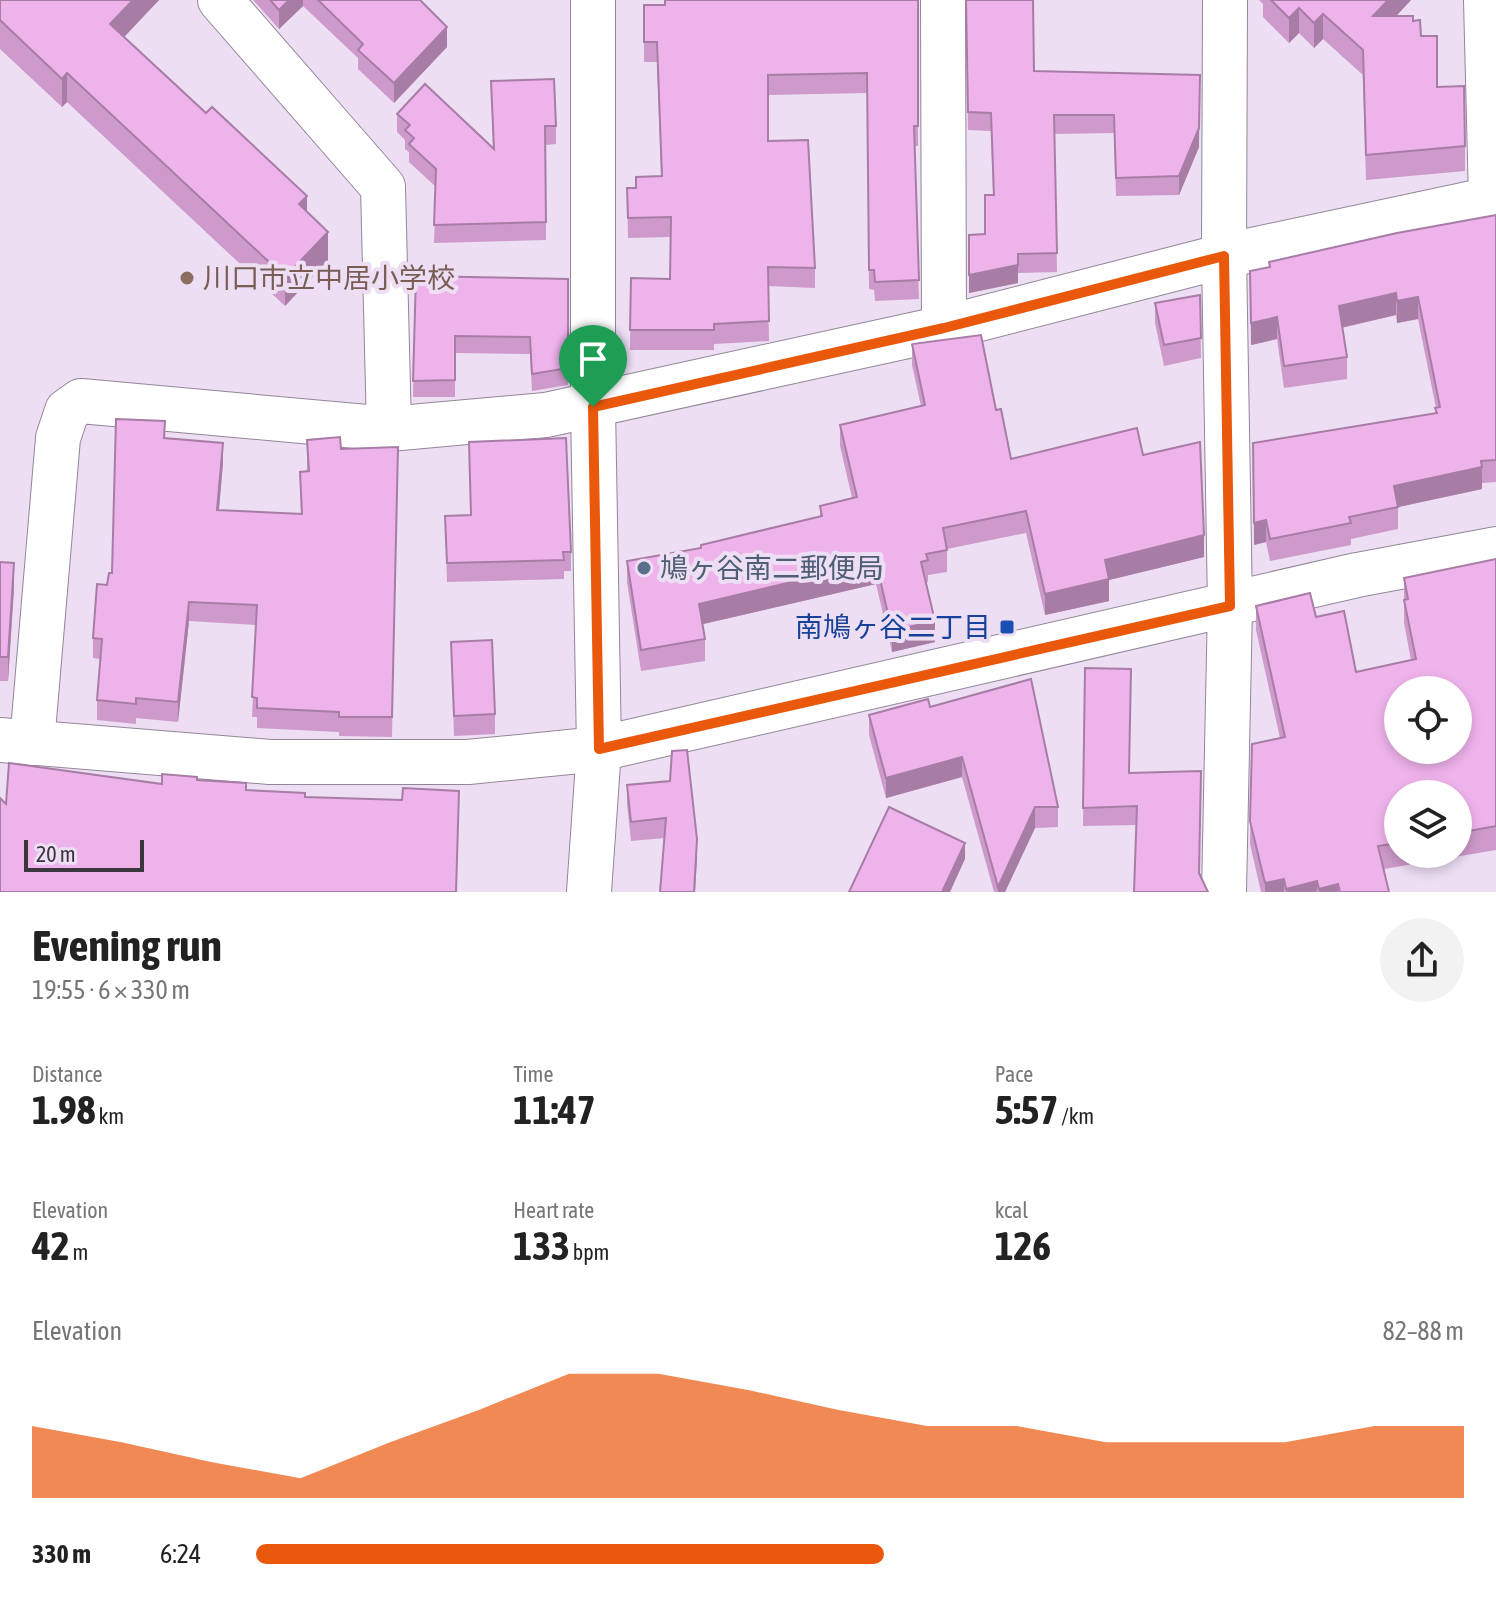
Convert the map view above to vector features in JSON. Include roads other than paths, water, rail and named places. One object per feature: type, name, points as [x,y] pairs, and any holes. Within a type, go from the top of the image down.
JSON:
[{"type":"street","points":[[220,0],[383,187],[389,429]]},
{"type":"street","points":[[589,892],[599,749],[593,407],[593,0]]},
{"type":"street","points":[[943,0],[944,328]]},
{"type":"street","points":[[1224,892],[1230,606],[1224,256],[1225,0]]},
{"type":"street","points":[[1486,0],[1492,81],[1493,198],[1224,256],[944,328],[546,415],[389,429],[81,401],[67,411],[58,438],[16,742],[270,762],[468,762],[599,749],[1357,575],[1496,549]]},
{"type":"place","name":"川口市立中居小学校","points":[[187,278]]},
{"type":"place","name":"鳩ヶ谷南二郵便局","points":[[644,568]]},
{"type":"place","name":"南鳩ヶ谷二丁目","points":[[1007,627]]}]
